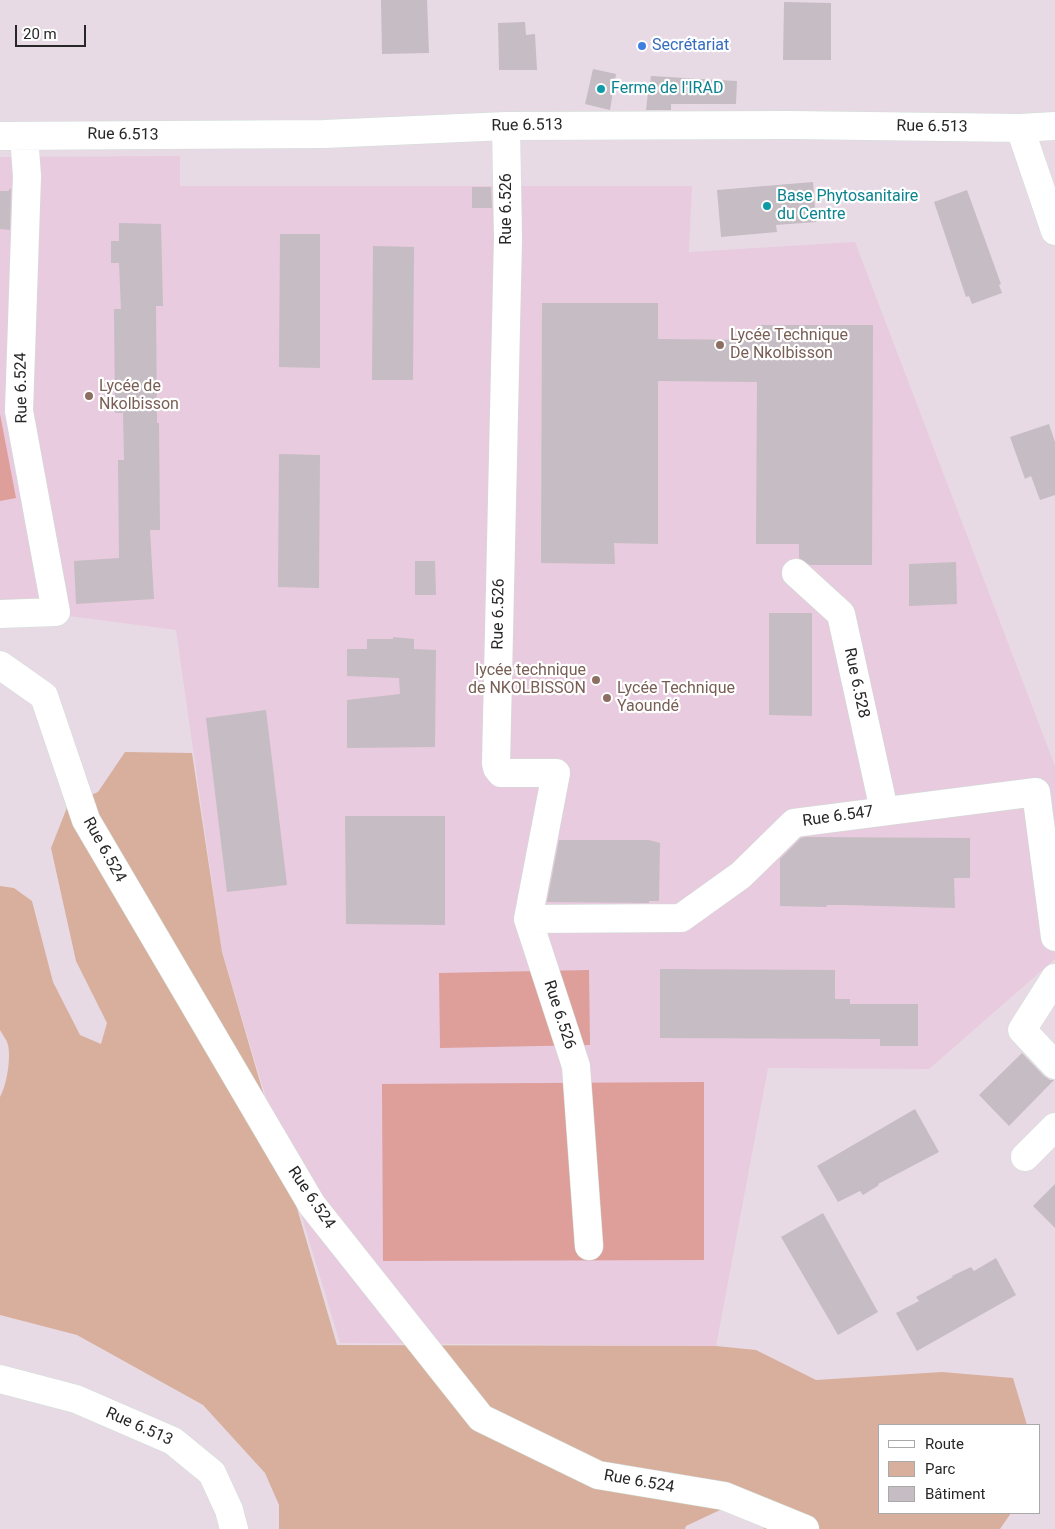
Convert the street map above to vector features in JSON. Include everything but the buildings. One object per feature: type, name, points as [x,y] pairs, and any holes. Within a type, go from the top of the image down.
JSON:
[{"type":"street","name":"Rue 6.513","points":[[12,136],[324,134],[506,126],[790,124],[1020,128],[1055,126]]},
{"type":"street","name":"Rue 6.526","points":[[506,126],[508,238],[496,768],[501,773],[556,773],[528,919],[576,1066],[589,1246]]},
{"type":"street","points":[[1020,128],[1055,230]]},
{"type":"street","name":"Rue 6.524","points":[[0,614],[56,612],[19,411],[27,176],[12,136]]},
{"type":"street","name":"Rue 6.528","points":[[796,573],[841,614],[884,810]]},
{"type":"street","name":"Rue 6.524","points":[[0,666],[44,696],[86,820],[312,1205],[481,1418],[598,1475],[724,1496],[805,1529]]},
{"type":"street","name":"Rue 6.547","points":[[528,919],[681,918],[741,874],[794,823],[1036,792],[1055,937]]},
{"type":"street","points":[[1055,978],[1022,1030],[1055,1065]]},
{"type":"street","points":[[1025,1157],[1055,1127]]},
{"type":"street","name":"Rue 6.513","points":[[0,1379],[76,1399],[173,1441],[212,1473],[229,1510],[234,1529]]},
{"type":"shaded area","name":"Lycée Technique Yaoundé","points":[[180,156],[180,186],[692,186],[689,252],[855,242],[1055,766],[1055,959],[929,1069],[768,1068],[716,1346],[340,1343],[222,952],[176,630],[0,607],[0,157]]},
{"type":"shaded area","points":[[0,414],[16,498],[0,501]]},
{"type":"shaded area","points":[[589,970],[590,1045],[440,1048],[439,973]]},
{"type":"shaded area","points":[[704,1082],[704,1260],[383,1261],[382,1084]]},
{"type":"green space","points":[[125,752],[192,753],[222,952],[337,1345],[716,1346],[756,1350],[816,1380],[942,1372],[1013,1378],[1027,1424],[878,1424],[878,1514],[1010,1514],[1000,1529],[764,1529],[756,1511],[735,1503],[686,1526],[685,1529],[279,1529],[279,1505],[265,1473],[203,1405],[77,1335],[0,1315],[0,1097],[9,1064],[9,1050],[0,1030],[0,886],[14,888],[32,901],[53,982],[80,1035],[101,1044],[107,1023],[76,961],[51,848],[68,805],[98,792]]},
{"type":"place","name":"Secrétariat","points":[[642,46]]},
{"type":"place","name":"Ferme de l'IRAD","points":[[601,89]]},
{"type":"place","name":"Base Phytosanitaire du Centre","points":[[767,206]]},
{"type":"place","name":"Lycée Technique De Nkolbisson","points":[[720,345]]},
{"type":"place","name":"Lycée de Nkolbisson","points":[[89,396]]},
{"type":"place","name":"lycée technique de NKOLBISSON","points":[[596,680]]},
{"type":"place","name":"Lycée Technique Yaoundé","points":[[607,698]]}]
